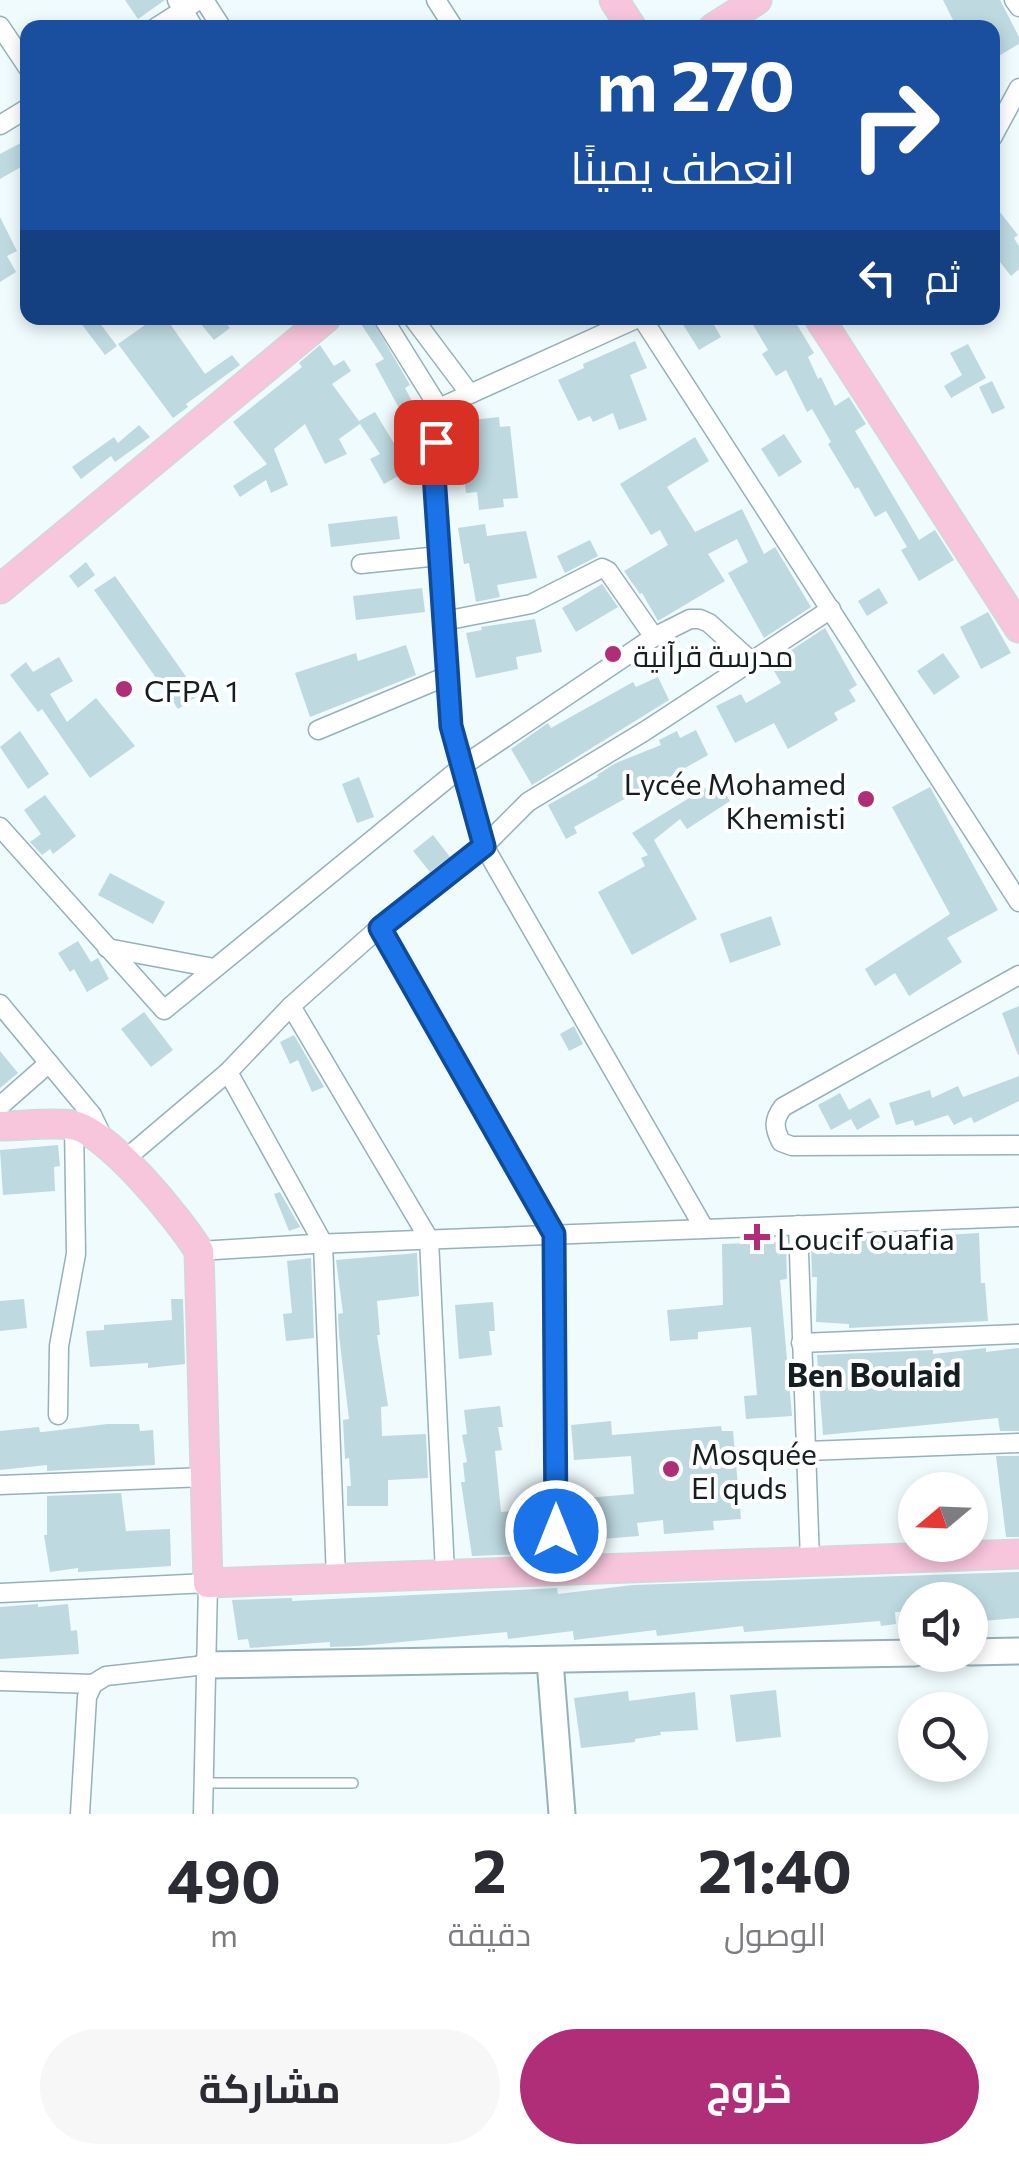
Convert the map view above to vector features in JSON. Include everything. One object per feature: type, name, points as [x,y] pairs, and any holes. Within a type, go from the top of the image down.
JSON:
[{"type":"main road","points":[[726,20],[757,0]]},
{"type":"main road","points":[[0,588],[318,325]]},
{"type":"main road","points":[[823,325],[1019,628]]},
{"type":"main road","points":[[0,1126],[74,1125],[104,1140],[186,1230],[199,1252],[208,1583],[1019,1554]]},
{"type":"street","points":[[1014,0],[1019,7]]},
{"type":"street","points":[[166,20],[191,2],[212,20]]},
{"type":"street","points":[[0,26],[20,56]]},
{"type":"street","points":[[1000,123],[1019,88]]},
{"type":"street","points":[[387,325],[439,408],[434,474],[451,726],[484,846],[704,1228]]},
{"type":"street","points":[[418,325],[470,394]]},
{"type":"street","points":[[439,408],[624,325]]},
{"type":"street","points":[[645,325],[1019,902]]},
{"type":"street","points":[[361,564],[439,556]]},
{"type":"street","points":[[444,621],[531,604],[602,568],[654,637]]},
{"type":"street","points":[[123,1162],[228,1072],[291,1006],[380,928],[484,846],[528,802],[645,731],[831,608]]},
{"type":"street","points":[[0,827],[164,1010],[464,765],[654,637],[690,618],[700,619],[751,661]]},
{"type":"street","points":[[318,730],[448,676]]},
{"type":"street","points":[[380,928],[554,1234],[556,1568]]},
{"type":"street","points":[[107,948],[214,968]]},
{"type":"street","points":[[1019,974],[782,1108],[775,1118],[775,1130],[781,1142],[792,1146],[1019,1144]]},
{"type":"street","points":[[0,1004],[92,1115],[104,1140]]},
{"type":"street","points":[[291,1006],[428,1239],[445,1573]]},
{"type":"street","points":[[0,1106],[49,1063]]},
{"type":"street","points":[[228,1072],[323,1243],[336,1578]]},
{"type":"street","points":[[58,1415],[59,1346],[76,1254],[74,1125]]},
{"type":"street","points":[[199,1252],[323,1243],[1019,1217]]},
{"type":"street","points":[[798,1226],[810,1561]]},
{"type":"street","points":[[801,1343],[1019,1334]]},
{"type":"street","points":[[807,1451],[1019,1443]]},
{"type":"street","points":[[0,1485],[206,1476]]},
{"type":"street","points":[[0,1593],[208,1583],[203,1814]]},
{"type":"street","points":[[988,1652],[1019,1651]]},
{"type":"street","points":[[0,1681],[93,1684],[106,1676],[206,1664],[898,1653]]},
{"type":"street","points":[[550,1661],[562,1814]]},
{"type":"street","points":[[80,1814],[87,1697],[93,1684]]},
{"type":"lane","points":[[204,1783],[352,1782]]},
{"type":"building","points":[[125,0],[165,0],[138,19]]},
{"type":"building","points":[[943,0],[1000,0],[1019,44],[1000,55],[1000,20],[953,20]]},
{"type":"building","points":[[20,143],[20,168],[0,179],[0,154]]},
{"type":"building","points":[[1000,212],[1018,235],[1014,238],[1019,246],[1019,269],[1011,276],[1000,262]]},
{"type":"building","points":[[0,217],[17,251],[7,256],[16,272],[0,282]]},
{"type":"building","points":[[82,325],[101,325],[117,346],[105,355]]},
{"type":"building","points":[[145,325],[171,325],[205,374],[232,355],[240,365],[173,418],[118,344]]},
{"type":"building","points":[[202,325],[228,325],[230,328],[214,340]]},
{"type":"building","points":[[362,325],[375,325],[410,385],[405,388],[413,403],[400,410],[375,364],[384,359]]},
{"type":"building","points":[[683,325],[714,325],[721,337],[699,350]]},
{"type":"building","points":[[753,325],[797,325],[814,353],[808,357],[818,379],[821,377],[835,406],[849,397],[866,424],[855,431],[919,540],[935,530],[954,560],[919,581],[901,550],[907,547],[886,511],[875,517],[828,444],[831,442],[812,409],[807,412],[786,370],[776,376],[762,354],[768,350]]},
{"type":"building","points":[[635,341],[647,368],[630,375],[647,420],[619,430],[613,413],[593,422],[590,416],[578,421],[558,380]]},
{"type":"building","points":[[968,344],[986,378],[951,398],[944,386],[962,375],[950,353]]},
{"type":"building","points":[[320,345],[334,366],[344,360],[351,371],[332,384],[359,421],[375,412],[395,445],[408,438],[421,463],[384,484],[370,459],[380,454],[360,424],[339,439],[347,454],[325,464],[305,424],[274,449],[288,485],[271,493],[266,480],[240,497],[233,486],[267,464],[233,422],[302,367],[299,363]]},
{"type":"building","points":[[992,381],[1005,408],[992,414],[979,387]]},
{"type":"building","points":[[499,417],[500,427],[510,426],[518,498],[503,499],[504,507],[479,510],[477,492],[466,493],[460,440],[473,438],[472,420]]},
{"type":"building","points":[[139,425],[150,437],[115,462],[111,456],[81,479],[72,467],[114,437],[118,443]]},
{"type":"building","points":[[784,434],[802,462],[779,477],[761,449]]},
{"type":"building","points":[[695,437],[709,461],[667,487],[695,532],[742,509],[764,554],[775,547],[811,607],[764,638],[728,573],[748,562],[737,539],[708,554],[725,581],[658,621],[624,571],[668,545],[660,530],[651,535],[620,484]]},
{"type":"building","points":[[397,516],[400,539],[331,547],[328,524]]},
{"type":"building","points":[[485,524],[487,536],[526,531],[537,578],[497,585],[500,597],[476,602],[458,528]]},
{"type":"building","points":[[590,540],[598,556],[565,573],[557,556]]},
{"type":"building","points":[[86,562],[95,575],[78,588],[69,576]]},
{"type":"building","points":[[115,576],[199,695],[178,709],[94,590]]},
{"type":"building","points":[[602,584],[618,607],[576,632],[562,608]]},
{"type":"building","points":[[422,588],[425,612],[356,620],[353,596]]},
{"type":"building","points":[[879,588],[888,603],[867,616],[858,601]]},
{"type":"building","points":[[988,612],[1011,653],[981,669],[960,627]]},
{"type":"building","points":[[535,619],[542,652],[516,657],[518,669],[476,678],[466,633]]},
{"type":"building","points":[[825,628],[857,685],[849,690],[856,701],[834,713],[838,720],[788,749],[774,723],[735,743],[716,706],[741,694],[746,703],[781,683],[770,664]]},
{"type":"building","points":[[406,645],[416,675],[310,717],[295,673],[356,653],[358,661]]},
{"type":"building","points":[[943,653],[960,677],[934,695],[917,671]]},
{"type":"building","points":[[59,657],[73,681],[50,694],[67,722],[96,698],[135,746],[90,778],[42,709],[38,712],[10,675],[26,662],[33,672]]},
{"type":"building","points":[[658,677],[669,700],[532,785],[511,749],[548,723],[551,728],[633,682],[636,687]]},
{"type":"building","points":[[696,730],[708,755],[664,780],[666,786],[651,792],[648,786],[574,827],[577,833],[566,839],[548,805],[616,763],[661,745],[659,740],[677,731],[680,738]]},
{"type":"building","points":[[20,731],[49,774],[28,789],[0,747]]},
{"type":"building","points":[[359,777],[374,817],[357,823],[342,784]]},
{"type":"building","points":[[717,781],[730,801],[687,829],[680,819],[654,840],[697,919],[632,955],[598,892],[645,866],[641,858],[648,855],[632,833]]},
{"type":"building","points":[[930,787],[998,910],[947,938],[962,962],[909,996],[895,973],[875,986],[865,969],[950,914],[892,807]]},
{"type":"building","points":[[45,795],[76,836],[53,854],[50,849],[42,855],[30,842],[41,834],[24,810]]},
{"type":"building","points":[[433,835],[450,857],[430,872],[413,851]]},
{"type":"building","points":[[110,873],[165,902],[153,924],[98,895]]},
{"type":"building","points":[[771,916],[781,945],[730,963],[720,934]]},
{"type":"building","points":[[78,941],[91,962],[98,958],[109,979],[87,992],[74,969],[70,972],[58,953]]},
{"type":"building","points":[[1019,1006],[1019,1054],[1018,1055],[1002,1013]]},
{"type":"building","points":[[144,1012],[173,1050],[151,1067],[121,1029]]},
{"type":"building","points":[[574,1026],[583,1044],[569,1051],[560,1034]]},
{"type":"building","points":[[294,1035],[324,1087],[312,1092],[298,1060],[290,1064],[280,1042]]},
{"type":"building","points":[[0,1051],[18,1073],[0,1088]]},
{"type":"building","points":[[1019,1076],[1019,1101],[974,1123],[971,1117],[954,1125],[948,1115],[915,1126],[913,1120],[896,1125],[889,1103],[930,1090],[932,1098],[958,1086],[963,1097]]},
{"type":"building","points":[[840,1093],[849,1110],[870,1098],[880,1117],[857,1130],[851,1119],[831,1130],[818,1105]]},
{"type":"building","points":[[58,1145],[60,1166],[54,1167],[55,1191],[3,1195],[0,1150]]},
{"type":"building","points":[[280,1192],[300,1227],[289,1231],[274,1194]]},
{"type":"building","points":[[926,1233],[979,1233],[981,1283],[985,1283],[988,1321],[849,1328],[849,1324],[816,1322],[817,1277],[812,1277],[811,1243]]},
{"type":"building","points":[[786,1242],[787,1279],[780,1280],[792,1416],[746,1419],[744,1396],[757,1395],[751,1327],[698,1332],[698,1339],[670,1341],[667,1310],[723,1305],[722,1244]]},
{"type":"building","points":[[417,1253],[419,1296],[377,1301],[377,1335],[388,1406],[381,1407],[382,1436],[426,1434],[428,1478],[388,1480],[388,1506],[347,1506],[347,1486],[351,1486],[343,1420],[349,1419],[339,1335],[338,1314],[343,1313],[336,1260]]},
{"type":"building","points":[[311,1258],[314,1338],[286,1341],[283,1314],[292,1313],[287,1261]]},
{"type":"building","points":[[24,1299],[27,1328],[0,1331],[0,1301]]},
{"type":"building","points":[[171,1299],[183,1299],[185,1364],[90,1367],[86,1331],[104,1330],[104,1325],[172,1320]]},
{"type":"building","points":[[493,1302],[495,1331],[489,1331],[492,1355],[459,1359],[455,1305]]},
{"type":"building","points":[[986,1348],[986,1352],[1019,1348],[1019,1431],[1000,1431],[998,1418],[823,1435],[817,1355],[933,1350],[933,1354]]},
{"type":"building","points":[[500,1406],[502,1450],[495,1451],[501,1512],[522,1510],[526,1554],[472,1556],[461,1482],[465,1482],[463,1463],[467,1462],[462,1435],[467,1434],[464,1410]]},
{"type":"building","points":[[611,1421],[612,1435],[721,1426],[722,1431],[733,1431],[741,1519],[713,1521],[714,1530],[664,1534],[663,1520],[637,1523],[639,1536],[589,1540],[585,1498],[634,1494],[631,1456],[574,1460],[571,1425]]},
{"type":"building","points":[[139,1424],[140,1431],[153,1430],[155,1465],[47,1471],[47,1465],[0,1470],[0,1431],[39,1427],[43,1432]]},
{"type":"building","points":[[996,1456],[1019,1456],[1019,1537],[1006,1537]]},
{"type":"building","points":[[121,1493],[126,1531],[170,1529],[171,1566],[50,1572],[44,1535],[47,1496]]},
{"type":"building","points":[[1019,1572],[1019,1618],[988,1621],[988,1582],[898,1582],[896,1624],[881,1626],[880,1621],[744,1632],[743,1626],[657,1636],[656,1630],[574,1640],[573,1631],[508,1639],[507,1632],[359,1646],[330,1647],[330,1642],[250,1648],[248,1639],[238,1640],[232,1600],[292,1601],[557,1588],[558,1594],[633,1585]]},
{"type":"building","points":[[68,1604],[71,1631],[77,1630],[79,1654],[0,1659],[0,1607]]},
{"type":"building","points":[[776,1690],[781,1737],[736,1742],[730,1695]]},
{"type":"building","points":[[628,1691],[629,1701],[695,1692],[698,1730],[660,1732],[661,1735],[635,1742],[581,1748],[574,1698]]},
{"type":"place","name":"مدرسة قرآنية","points":[[613,654]]},
{"type":"place","name":"CFPA 1","points":[[124,689]]},
{"type":"place","name":"Lycée Mohamed Khemisti","points":[[866,799]]},
{"type":"place","name":"Loucif ouafia","points":[[757,1237]]},
{"type":"place","name":"Mosquée El quds","points":[[671,1469]]},
{"type":"district","name":"Ben Boulaid","points":[[874,1374]]},
{"type":"route","points":[[436,442],[434,474],[451,726],[484,846],[380,928],[554,1234],[556,1531]]}]
